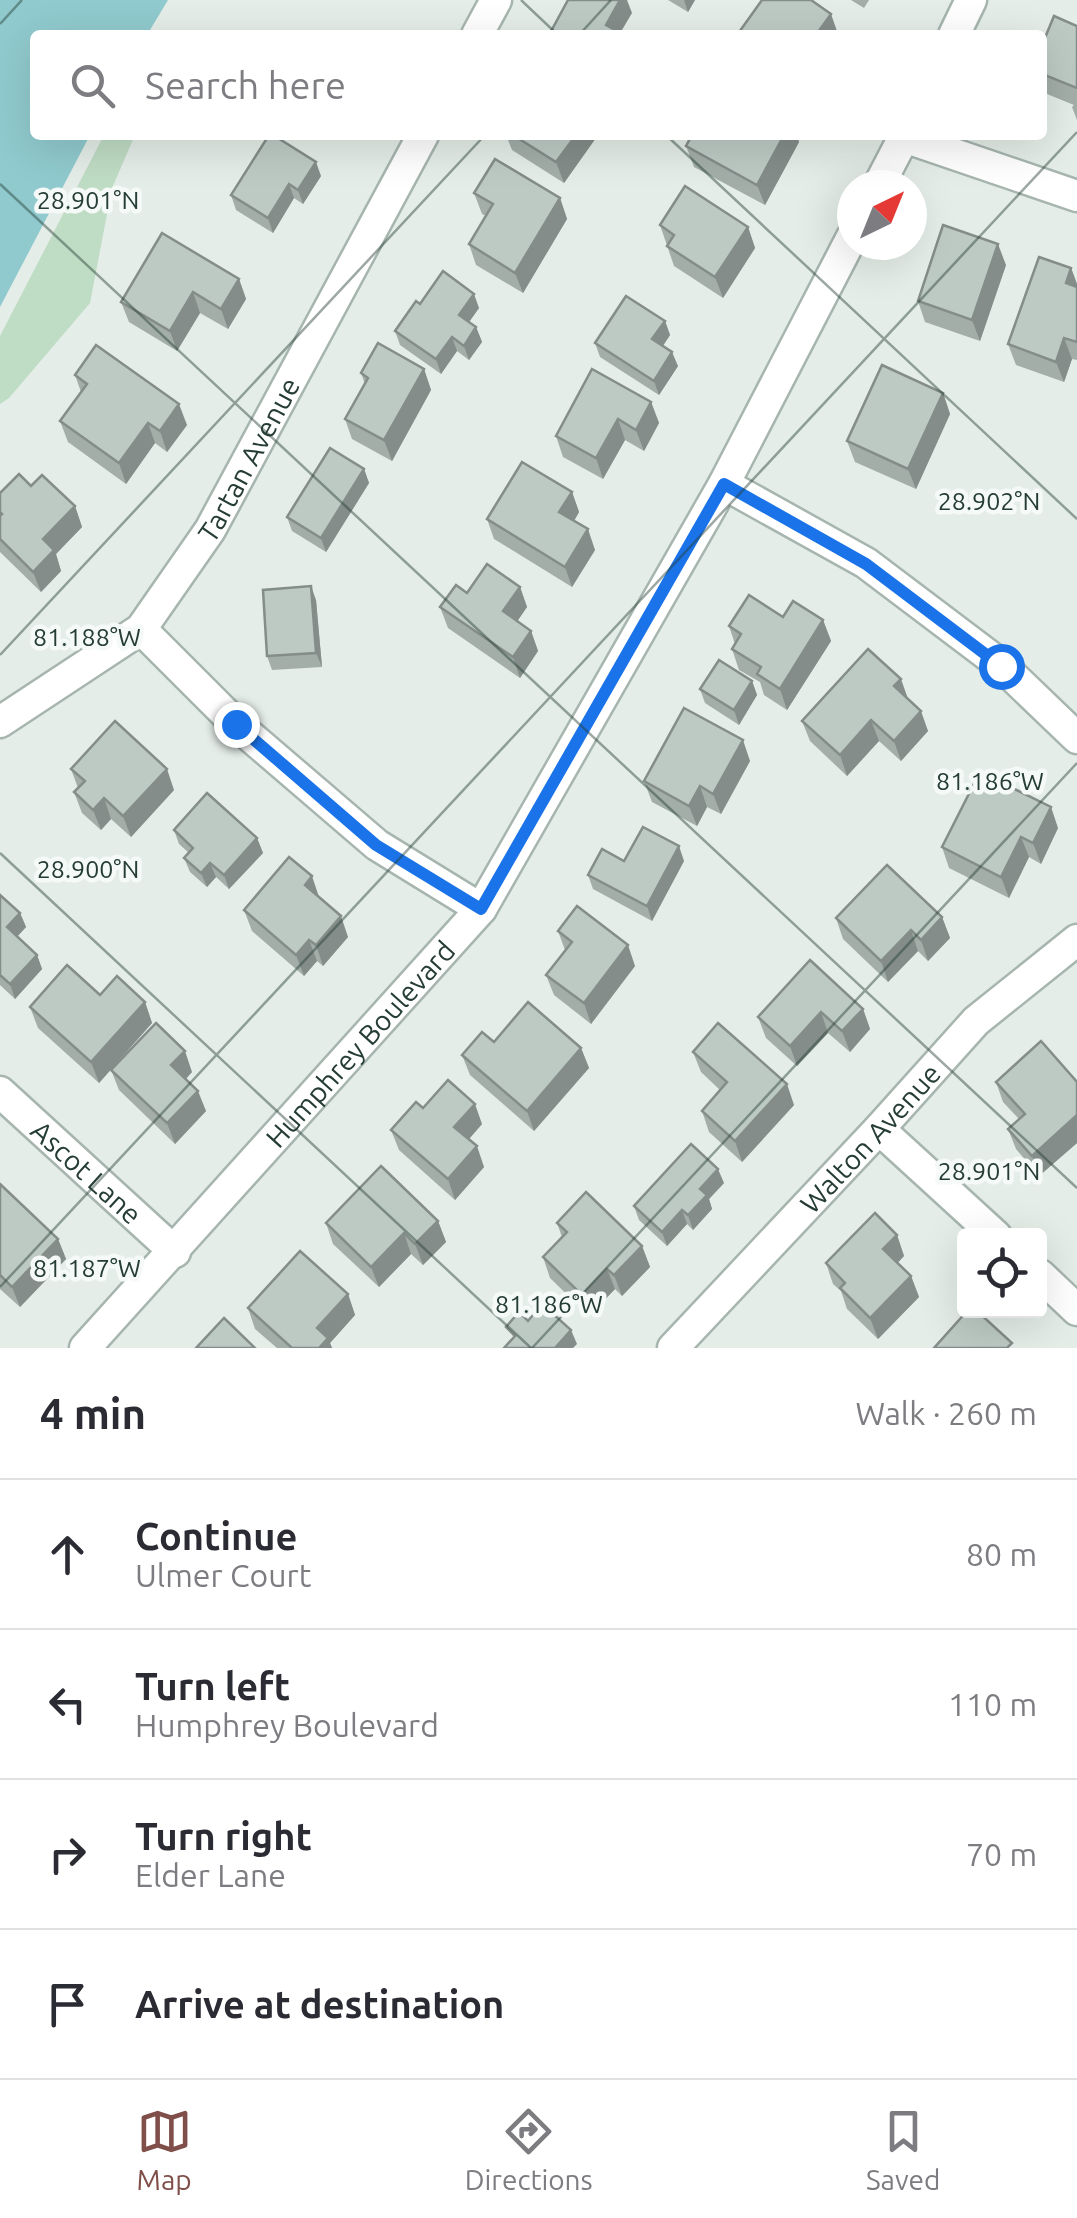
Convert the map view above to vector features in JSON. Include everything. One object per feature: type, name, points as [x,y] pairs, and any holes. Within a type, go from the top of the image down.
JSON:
[{"type":"street","points":[[480,30],[496,0]]},
{"type":"street","points":[[956,30],[971,0]]},
{"type":"street","name":"Tartan Avenue","points":[[0,722],[140,629],[210,530],[420,140]]},
{"type":"street","points":[[887,170],[902,140]]},
{"type":"street","points":[[916,140],[1077,196]]},
{"type":"street","name":"Humphrey Boulevard","points":[[85,1348],[481,909],[724,484],[840,260]]},
{"type":"street","points":[[724,484],[866,564],[1001,666],[1077,738]]},
{"type":"street","points":[[140,629],[236,724],[376,845],[481,909]]},
{"type":"street","name":"Walton Avenue","points":[[673,1348],[976,1021],[1077,940]]},
{"type":"street","name":"Ascot Lane","points":[[0,1092],[175,1252]]},
{"type":"street","points":[[880,1129],[987,1228]]},
{"type":"street","points":[[1047,1282],[1077,1310]]},
{"type":"green space","points":[[101,140],[133,140],[112,188],[90,303],[0,404],[0,336]]},
{"type":"water","points":[[0,0],[168,0],[150,30],[30,30],[30,140],[87,140],[0,307]]},
{"type":"building","points":[[568,0],[620,0],[606,25],[615,30],[552,30]]},
{"type":"building","points":[[762,0],[811,0],[831,14],[820,30],[741,30]]},
{"type":"building","points":[[1054,16],[1077,26],[1077,88],[1047,76],[1047,33]]},
{"type":"building","points":[[266,140],[281,140],[316,162],[298,190],[289,184],[268,218],[231,195]]},
{"type":"building","points":[[521,140],[572,140],[556,162]]},
{"type":"building","points":[[689,140],[781,140],[757,185],[686,146]]},
{"type":"building","points":[[495,159],[560,198],[515,273],[469,244],[493,204],[474,193]]},
{"type":"building","points":[[685,186],[748,227],[715,277],[667,246],[674,235],[660,225]]},
{"type":"building","points":[[943,225],[998,244],[972,320],[918,301]]},
{"type":"building","points":[[162,233],[239,279],[221,309],[193,292],[170,331],[121,302]]},
{"type":"building","points":[[1039,257],[1071,268],[1066,283],[1077,287],[1077,342],[1064,338],[1056,362],[1008,344]]},
{"type":"building","points":[[443,271],[474,294],[459,315],[476,327],[464,346],[452,337],[436,359],[395,331]]},
{"type":"building","points":[[626,296],[665,321],[652,339],[672,352],[654,381],[595,343]]},
{"type":"building","points":[[378,343],[424,369],[384,440],[345,419],[368,378],[361,373]]},
{"type":"building","points":[[96,345],[179,404],[160,431],[148,423],[119,463],[60,421],[87,384],[75,375]]},
{"type":"building","points":[[882,365],[943,393],[908,469],[847,441]]},
{"type":"building","points":[[592,369],[651,402],[636,430],[618,419],[596,458],[556,436]]},
{"type":"building","points":[[330,448],[364,469],[321,538],[287,517]]},
{"type":"building","points":[[522,462],[572,492],[559,512],[588,529],[565,567],[487,519]]},
{"type":"building","points":[[19,474],[31,486],[42,475],[75,506],[43,539],[54,550],[33,572],[0,539],[0,493]]},
{"type":"building","points":[[487,564],[520,587],[503,611],[531,631],[513,657],[440,607],[456,585],[467,593]]},
{"type":"building","points":[[311,586],[316,653],[267,656],[263,590]]},
{"type":"building","points":[[749,595],[783,617],[793,601],[823,620],[780,689],[757,674],[761,667],[732,649],[741,634],[729,626]]},
{"type":"building","points":[[868,649],[901,679],[894,686],[921,711],[894,741],[871,720],[840,755],[802,721]]},
{"type":"building","points":[[719,660],[752,681],[734,710],[700,689]]},
{"type":"building","points":[[684,708],[743,740],[713,794],[700,786],[689,806],[644,781]]},
{"type":"building","points":[[115,721],[167,769],[123,816],[104,798],[93,810],[74,792],[85,781],[71,769]]},
{"type":"building","points":[[980,772],[1051,807],[1033,843],[1021,837],[1001,877],[942,847]]},
{"type":"building","points":[[207,793],[257,838],[224,875],[210,863],[201,873],[184,858],[193,848],[174,830]]},
{"type":"building","points":[[643,827],[679,846],[647,906],[588,875],[602,849],[624,861]]},
{"type":"building","points":[[289,857],[312,876],[305,885],[341,916],[316,945],[309,940],[296,955],[244,910]]},
{"type":"building","points":[[887,865],[942,917],[921,940],[911,930],[881,961],[836,918]]},
{"type":"building","points":[[0,895],[20,913],[7,927],[37,955],[10,984],[0,975]]},
{"type":"building","points":[[577,906],[628,945],[584,1003],[546,975],[572,942],[558,931]]},
{"type":"building","points":[[810,960],[863,1009],[842,1031],[821,1012],[790,1046],[758,1017]]},
{"type":"building","points":[[67,965],[100,995],[117,976],[145,1002],[91,1062],[30,1007]]},
{"type":"building","points":[[528,1002],[581,1048],[527,1111],[462,1055],[482,1032],[494,1042]]},
{"type":"building","points":[[156,1023],[185,1051],[171,1065],[198,1091],[167,1123],[111,1070]]},
{"type":"building","points":[[718,1023],[787,1084],[735,1141],[702,1111],[727,1082],[693,1052]]},
{"type":"building","points":[[1041,1041],[1077,1082],[1077,1115],[1032,1156],[1008,1129],[1025,1114],[996,1082]]},
{"type":"building","points":[[448,1080],[475,1104],[454,1127],[477,1146],[448,1179],[391,1130],[416,1102],[423,1108]]},
{"type":"building","points":[[691,1144],[718,1169],[700,1189],[707,1195],[688,1215],[682,1210],[662,1232],[634,1206]]},
{"type":"building","points":[[381,1166],[438,1221],[415,1244],[404,1233],[371,1267],[326,1223]]},
{"type":"building","points":[[0,1184],[58,1239],[12,1287],[0,1275]]},
{"type":"building","points":[[586,1192],[642,1246],[614,1275],[607,1269],[582,1295],[543,1257],[567,1232],[557,1223]]},
{"type":"building","points":[[875,1213],[897,1235],[883,1249],[911,1276],[870,1318],[840,1288],[845,1283],[826,1263]]},
{"type":"building","points":[[300,1251],[348,1294],[317,1328],[328,1338],[319,1348],[292,1348],[248,1308]]},
{"type":"building","points":[[542,1304],[571,1330],[555,1348],[504,1348],[515,1336],[506,1327],[519,1312],[528,1321]]},
{"type":"building","points":[[224,1318],[255,1348],[196,1348]]},
{"type":"building","points":[[961,1318],[985,1318],[1012,1343],[1007,1348],[934,1348]]},
{"type":"route","points":[[236,724],[376,845],[481,909],[724,484],[866,564],[1001,666]]}]
